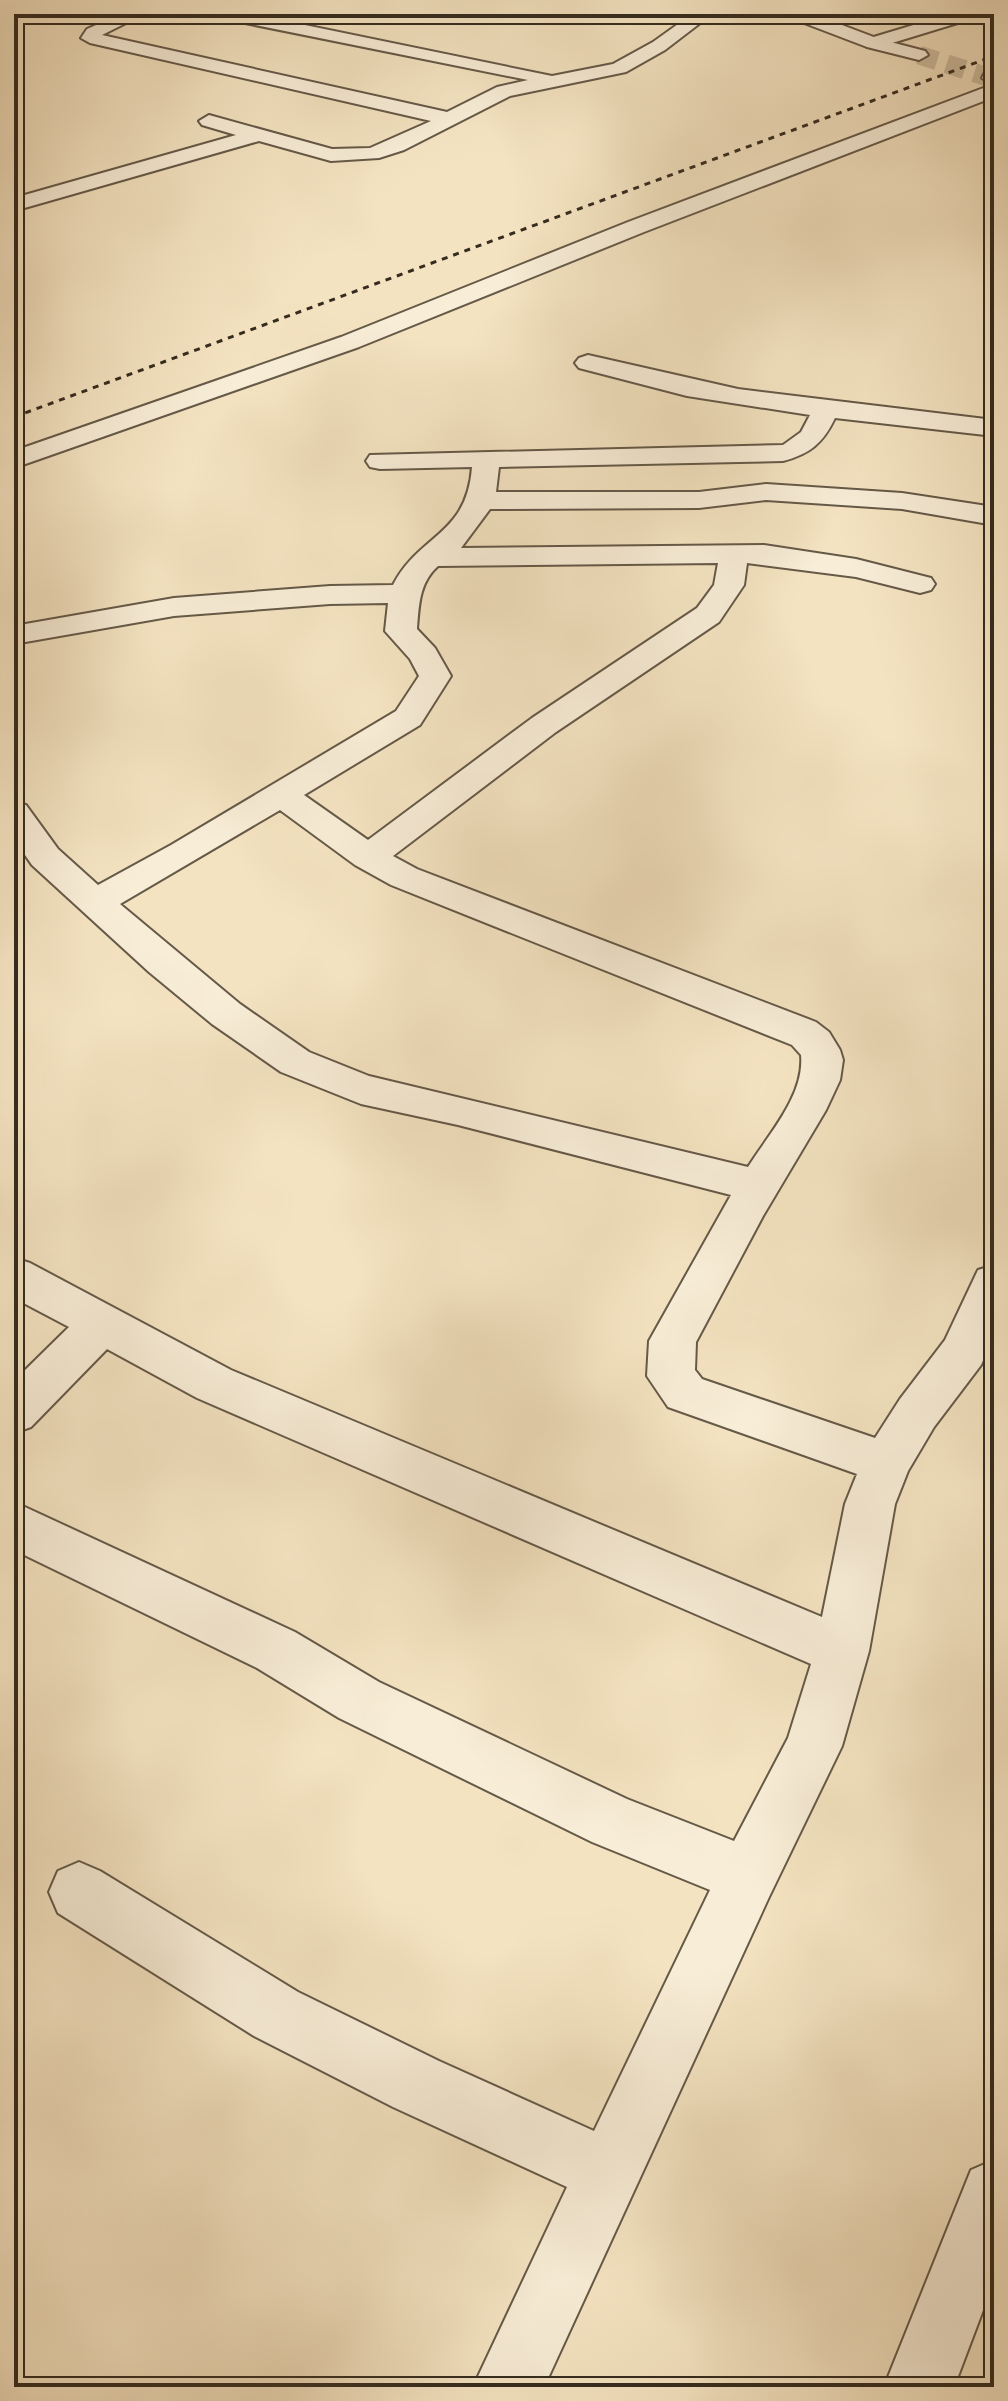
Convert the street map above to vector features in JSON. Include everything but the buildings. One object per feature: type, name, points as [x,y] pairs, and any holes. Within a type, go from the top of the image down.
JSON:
[{"type":"street","points":[[225,14],[552,80]]},
{"type":"street","points":[[209,121],[331,155],[356,156],[397,146],[504,91],[619,68],[659,46],[703,14]]},
{"type":"street","points":[[797,14],[873,43],[919,55]]},
{"type":"street","points":[[873,43],[968,14]]},
{"type":"street","points":[[127,18],[93,33],[90,38],[450,119]]},
{"type":"street","points":[[14,460],[350,342],[993,82]]},
{"type":"street","points":[[14,205],[258,135]]},
{"type":"street","points":[[588,363],[678,385],[826,408],[994,428]]},
{"type":"street","points":[[380,461],[797,451],[815,431],[826,408]]},
{"type":"street","points":[[97,901],[408,718],[435,676],[432,666],[401,631],[405,594],[411,578],[449,542],[483,501],[486,459]]},
{"type":"street","points":[[483,501],[699,500],[766,492],[902,501],[994,516]]},
{"type":"street","points":[[430,557],[550,558],[734,553],[807,559],[920,584]]},
{"type":"street","points":[[368,857],[544,725],[708,615],[729,585],[734,553]]},
{"type":"street","points":[[14,635],[174,607],[330,595],[405,594]]},
{"type":"street","points":[[281,795],[368,857],[404,877],[812,1038],[822,1050],[823,1065],[817,1088],[758,1186],[673,1341],[671,1376],[685,1393],[886,1463]]},
{"type":"street","points":[[14,813],[45,857],[163,963],[226,1014],[295,1062],[361,1089],[458,1110],[758,1186]]},
{"type":"street","points":[[14,1276],[214,1384],[842,1651]]},
{"type":"street","points":[[508,2387],[748,1876],[814,1746],[842,1651],[870,1504],[886,1463],[917,1413],[964,1351],[994,1283]]},
{"type":"street","points":[[14,1413],[102,1324]]},
{"type":"street","points":[[14,1525],[276,1650],[359,1700],[612,1822],[748,1876]]},
{"type":"street","points":[[79,1892],[276,2014],[416,2084],[609,2172]]},
{"type":"street","points":[[919,2387],[994,2193]]},
{"type":"tunnel","points":[[919,55],[991,78]]},
{"type":"railway","points":[[14,417],[994,56]]}]
